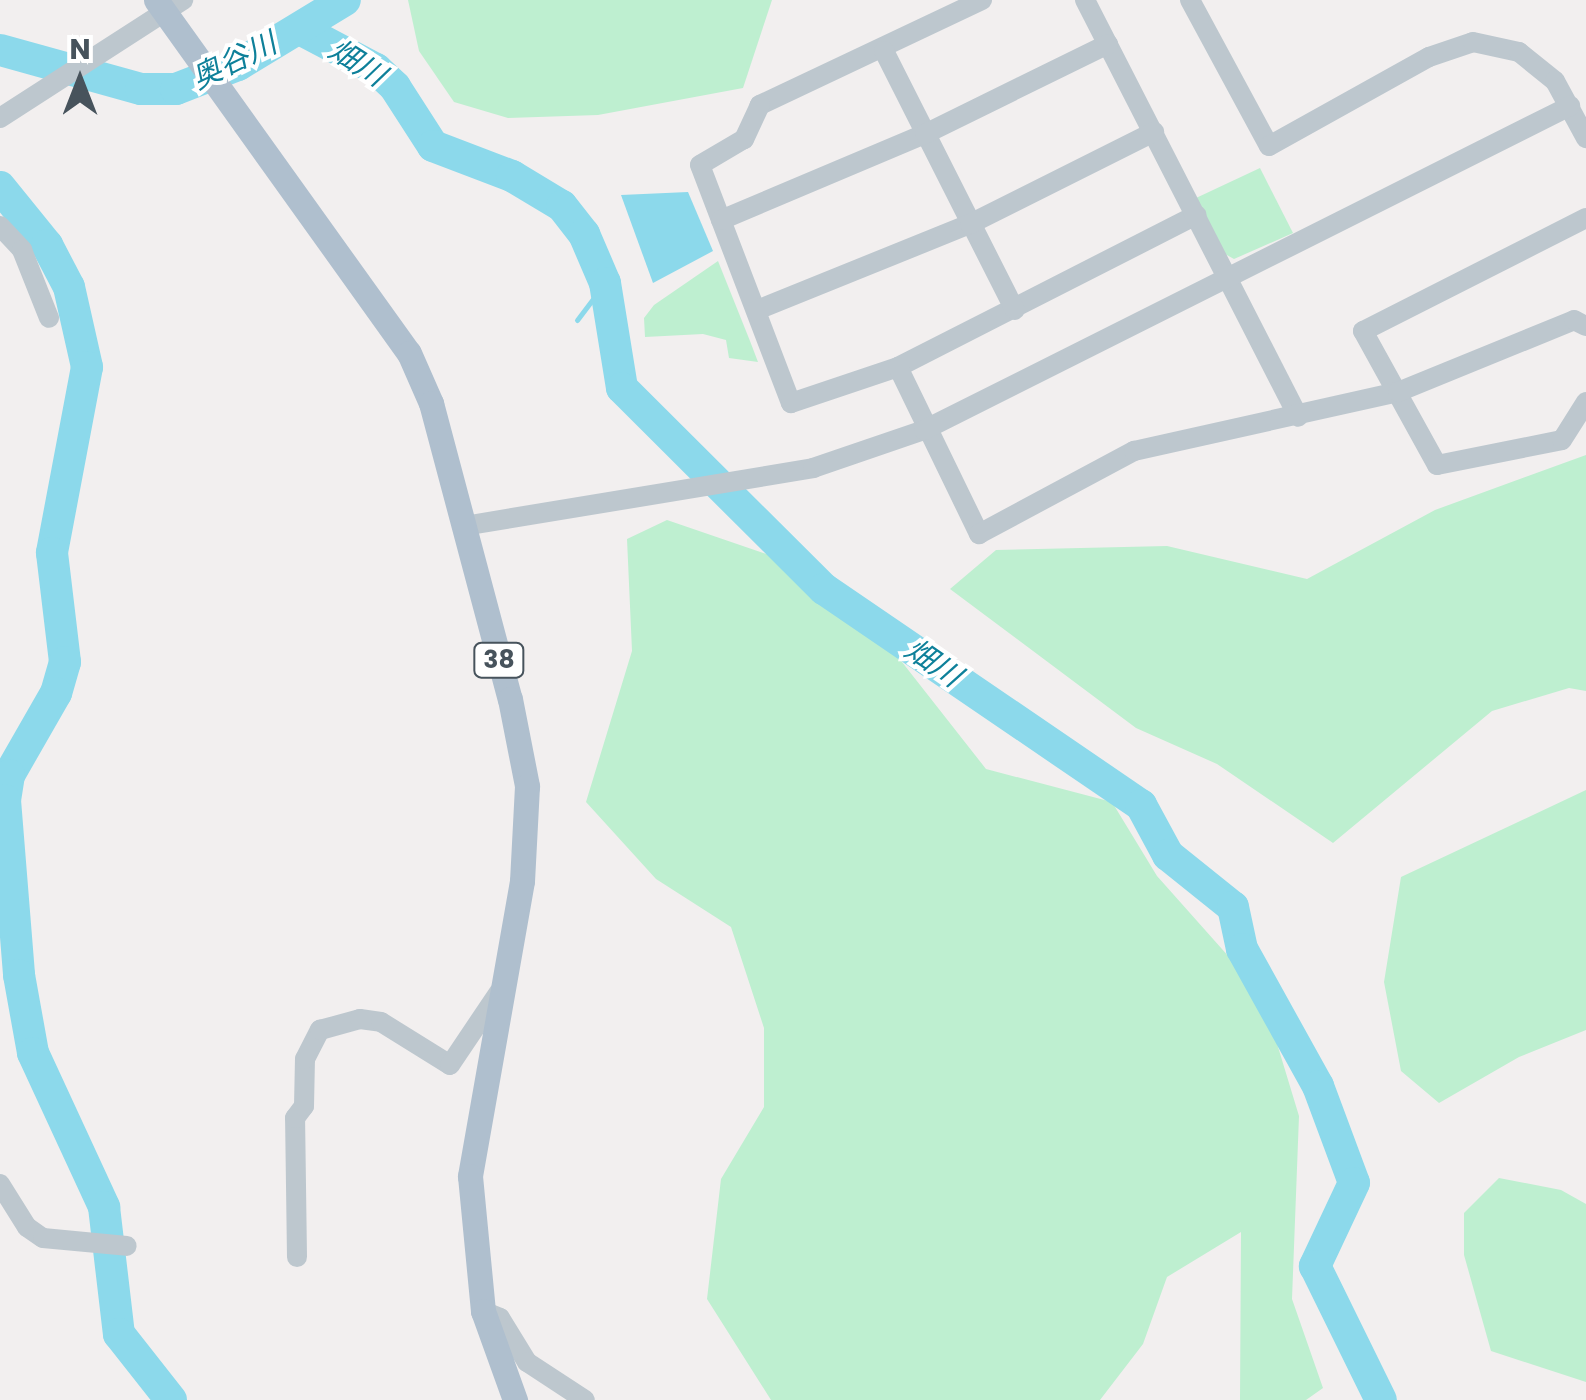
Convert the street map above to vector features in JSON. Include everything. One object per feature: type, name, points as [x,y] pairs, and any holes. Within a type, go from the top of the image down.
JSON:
[{"type":"main road","name":"38","points":[[168,4],[409,353],[431,403],[464,526],[527,786],[522,881],[470,1176],[484,1311],[515,1400]]},
{"type":"street","points":[[982,0],[884,51],[760,105],[744,139],[700,166],[791,403],[898,367],[1196,215]]},
{"type":"street","points":[[1085,0],[1298,416]]},
{"type":"street","points":[[1190,0],[1269,146],[1428,57],[1473,42],[1519,52],[1556,82],[1586,138]]},
{"type":"street","points":[[0,118],[168,4]]},
{"type":"street","points":[[721,220],[924,134],[1108,44]]},
{"type":"street","points":[[884,51],[1015,310]]},
{"type":"street","points":[[464,526],[751,480],[924,430],[1570,106]]},
{"type":"street","points":[[756,310],[970,224],[1154,132]]},
{"type":"street","points":[[1586,218],[1363,331],[1437,465],[1562,440],[1586,402]]},
{"type":"street","points":[[0,226],[22,250],[48,318]]},
{"type":"street","points":[[898,367],[924,430],[980,534],[1134,451],[1398,392],[1574,320],[1586,326]]},
{"type":"street","points":[[298,1257],[296,1118],[304,1106],[305,1060],[320,1030],[360,1019],[380,1022],[450,1065],[500,992]]},
{"type":"street","points":[[0,1184],[26,1227],[43,1238],[127,1246]]},
{"type":"street","points":[[484,1311],[500,1318],[526,1362],[586,1400]]},
{"type":"green space","points":[[408,0],[772,0],[743,88],[598,115],[508,118],[454,102],[419,51]]},
{"type":"green space","points":[[1260,168],[1293,233],[1234,259],[1225,254],[1196,198]]},
{"type":"green space","points":[[718,261],[758,362],[729,358],[726,340],[703,334],[645,337],[644,318],[654,305]]},
{"type":"green space","points":[[1586,455],[1586,691],[1569,688],[1492,711],[1333,843],[1217,764],[1136,728],[950,589],[996,550],[1167,546],[1307,579],[1435,510]]},
{"type":"green space","points":[[667,520],[836,578],[986,769],[1112,802],[1157,876],[1262,994],[1299,1116],[1292,1299],[1323,1388],[1306,1400],[1240,1400],[1241,1232],[1167,1277],[1143,1344],[1100,1400],[771,1400],[707,1299],[721,1179],[764,1107],[764,1028],[731,927],[656,879],[586,802],[632,651],[627,539]]},
{"type":"green space","points":[[1586,790],[1586,1030],[1519,1057],[1439,1103],[1401,1071],[1384,982],[1401,877]]},
{"type":"green space","points":[[1499,1178],[1561,1190],[1586,1204],[1586,1382],[1491,1351],[1464,1255],[1464,1213]]},
{"type":"water","points":[[688,192],[713,251],[653,283],[621,195]]},
{"type":"waterway","name":"奥谷川","points":[[0,50],[141,89],[176,89],[238,65],[345,0]]},
{"type":"waterway","name":"畑川","points":[[300,29],[376,69],[395,87],[433,146],[512,176],[562,206],[584,234],[605,283],[622,388],[824,589],[1141,805],[1168,855],[1233,907],[1242,949],[1318,1086],[1354,1183],[1315,1266],[1381,1400]]},
{"type":"waterway","points":[[0,187],[47,245],[69,287],[87,367],[52,553],[65,662],[56,693],[9,775],[5,800],[19,975],[33,1053],[104,1207],[119,1334],[171,1400]]},
{"type":"waterway","points":[[577,320],[605,283]]}]
